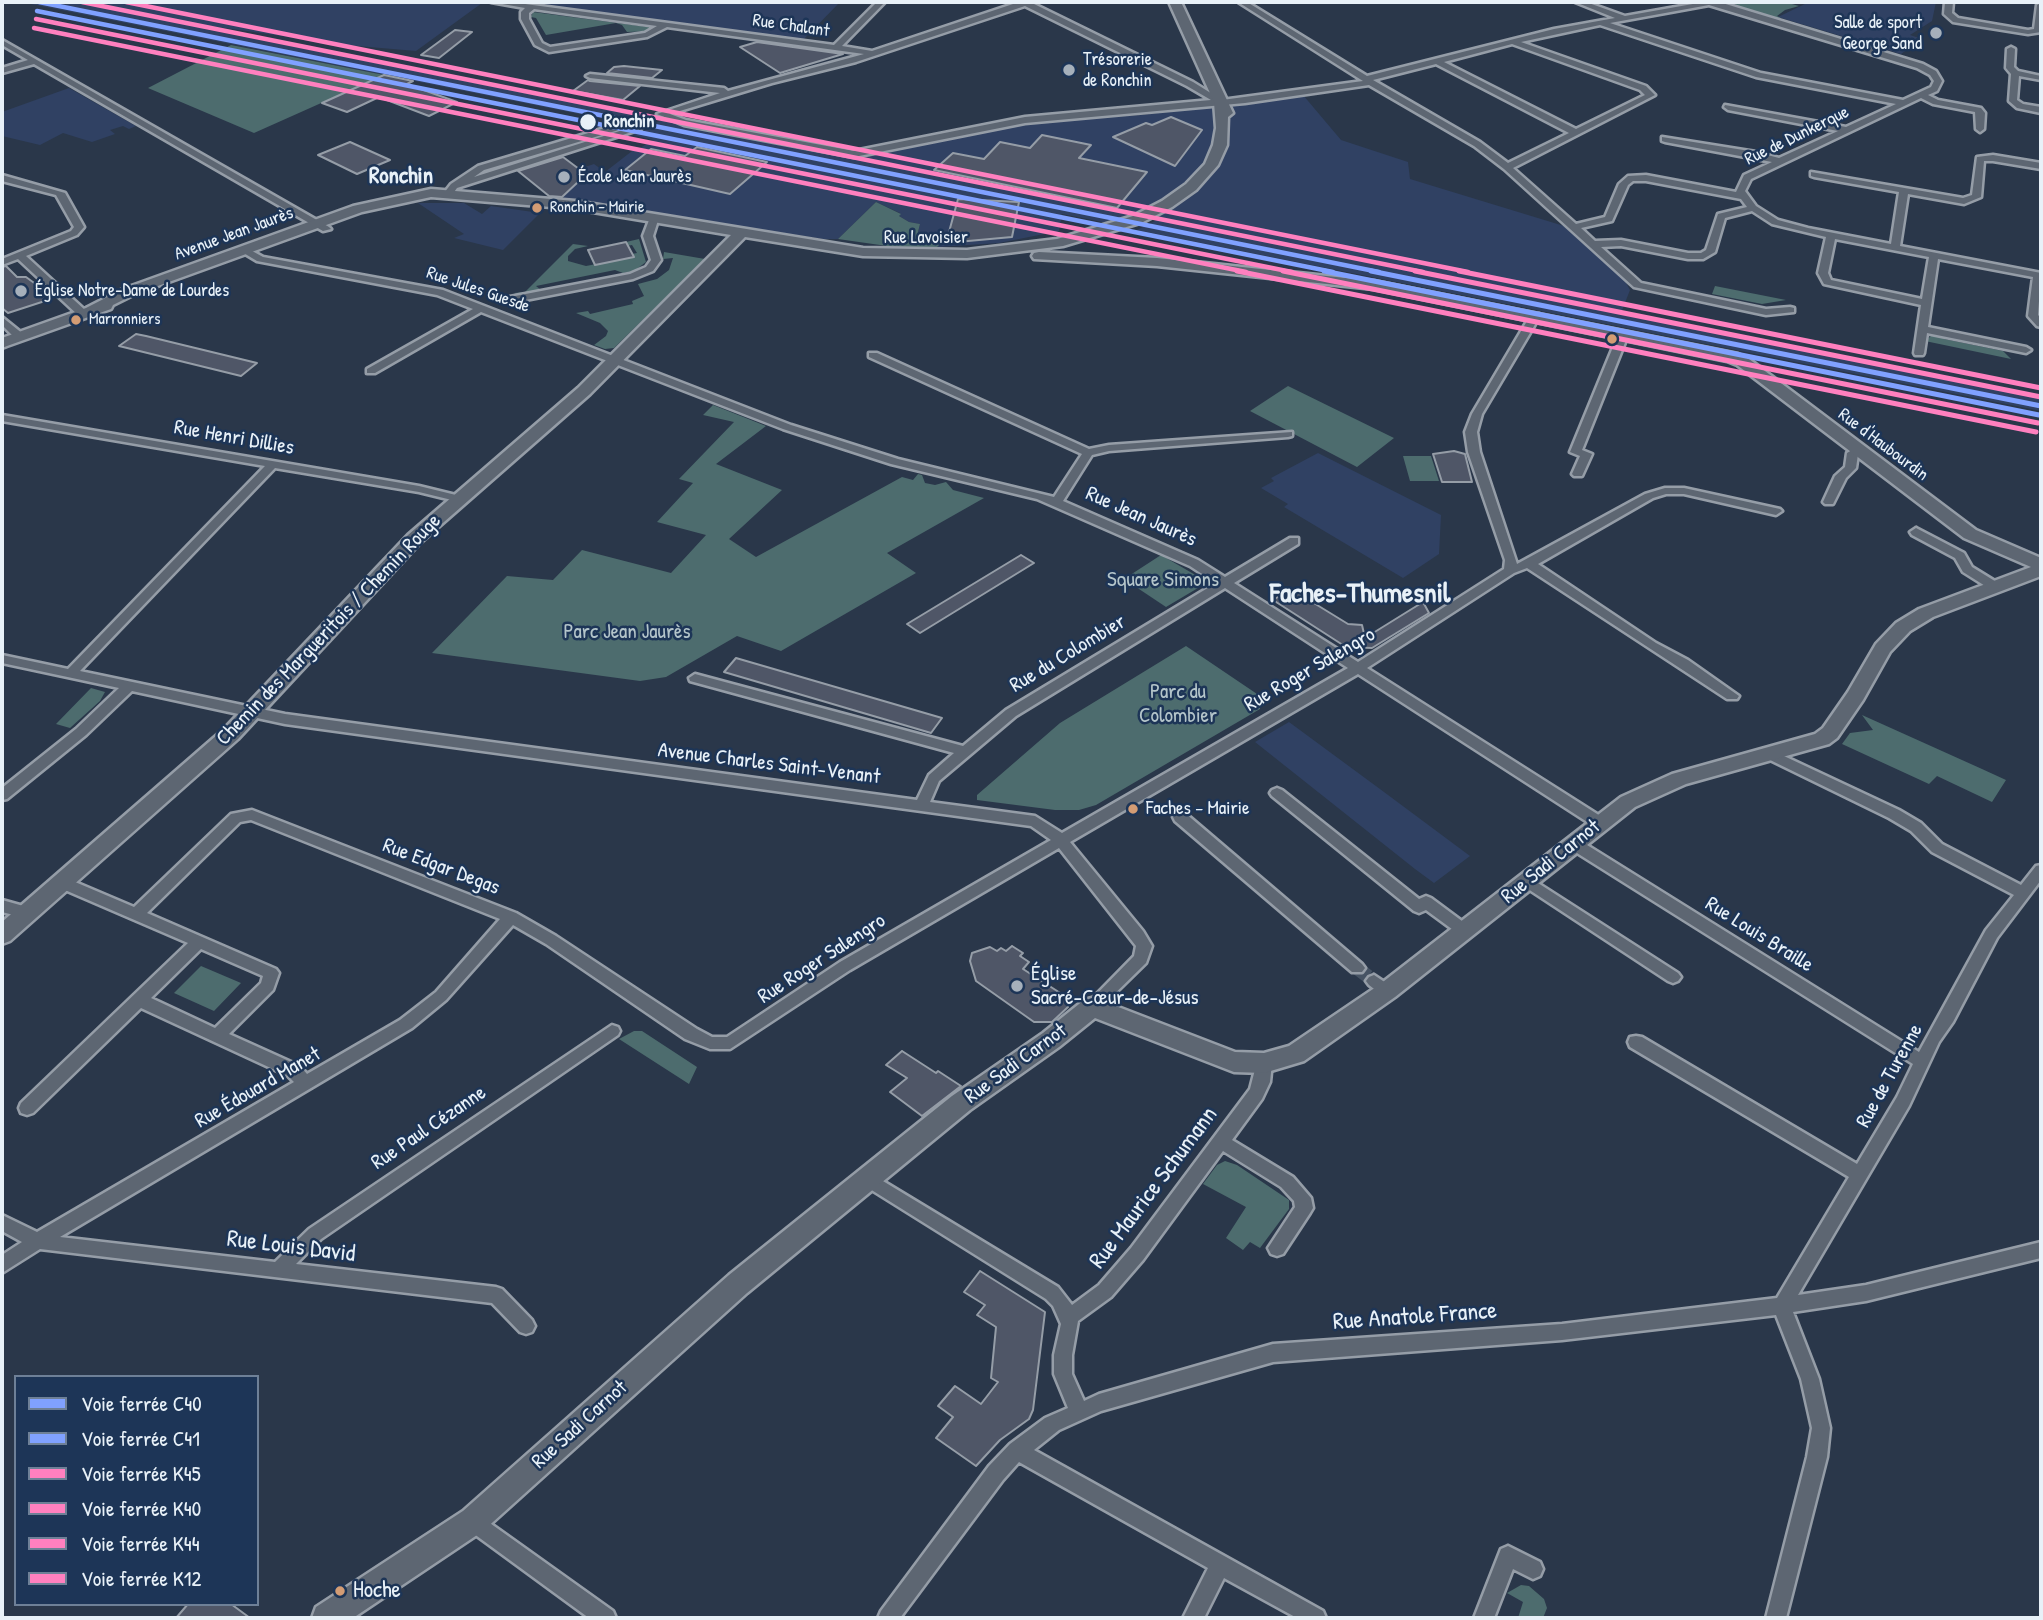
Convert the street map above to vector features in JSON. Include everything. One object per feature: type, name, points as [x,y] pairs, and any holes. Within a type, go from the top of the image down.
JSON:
[{"type":"main road","name":"Rue Lavoisier","points":[[452,189],[544,204],[582,214],[653,220],[868,256],[965,259],[1040,252],[1077,243],[1116,231],[1157,213],[1200,189],[1219,167],[1230,130],[1228,115],[1175,2]]},
{"type":"main road","name":"Rue Lavoisier","points":[[1157,213],[1190,191],[1206,172],[1220,145],[1223,128],[1220,102]]},
{"type":"main road","name":"Avenue Jean Jaurès","points":[[6,341],[88,311],[130,300],[249,253],[391,202],[417,194],[452,189]]},
{"type":"main road","points":[[1116,231],[1107,241],[1109,250],[1131,259]]},
{"type":"main road","name":"Rue Lavoisier","points":[[740,234],[848,250],[909,254],[987,253],[1077,243]]},
{"type":"main road","name":"Chemin des Margueritois / Chemin Rouge","points":[[2,935],[251,713],[400,553],[584,391],[740,234]]},
{"type":"main road","points":[[1077,243],[1110,256],[1157,262]]},
{"type":"main road","points":[[1077,243],[1086,254],[1105,259]]},
{"type":"main road","points":[[965,259],[1048,256],[1157,262]]},
{"type":"main road","name":"Rue d'Haubourdin","points":[[1157,262],[1382,286],[1738,360],[1970,534],[2041,567]]},
{"type":"main road","name":"Rue Sadi Carnot","points":[[327,1618],[473,1521],[692,1323],[975,1093],[1051,1040],[1092,1007],[1226,1060],[1264,1063],[1282,1060],[1305,1049],[1381,986],[1465,931],[1600,823],[1642,794],[1668,783],[1812,743],[1827,736],[1856,695],[1883,648],[1903,627],[1926,612],[2041,567]]},
{"type":"street","name":"Rue Chalant","points":[[495,2],[874,53]]},
{"type":"street","points":[[836,48],[881,2]]},
{"type":"street","points":[[1220,102],[1190,84],[1026,2],[874,53],[661,114],[673,119],[854,154],[1025,120],[1220,102],[1368,80],[1513,42],[1712,2],[1924,68],[1938,81],[1934,89],[1920,95]]},
{"type":"street","points":[[1242,2],[1368,80],[1463,134],[1507,167],[1642,287],[1770,312],[1790,310]]},
{"type":"street","points":[[1580,2],[1624,18]]},
{"type":"street","points":[[1949,2],[1948,14],[1956,20],[2032,33],[2039,29],[2041,5]]},
{"type":"street","points":[[532,7],[524,17],[539,45],[549,50],[647,35],[667,24]]},
{"type":"street","points":[[1601,23],[1759,75],[1905,103]]},
{"type":"street","points":[[2,42],[323,226]]},
{"type":"street","points":[[1507,167],[1649,97],[1651,93],[1513,42]]},
{"type":"street","points":[[2011,49],[2010,68],[2015,74],[2041,78]]},
{"type":"street","points":[[2,71],[34,61]]},
{"type":"street","points":[[1437,61],[1576,133]]},
{"type":"street","points":[[2015,74],[2013,101],[2020,106],[2041,110]]},
{"type":"street","points":[[590,76],[731,92]]},
{"type":"street","points":[[673,119],[780,84],[790,77]]},
{"type":"street","points":[[1920,95],[1936,102],[1978,110],[1980,129]]},
{"type":"street","name":"Rue de Dunkerque","points":[[1920,95],[1747,177],[1740,188],[1742,196],[1753,208],[1782,225],[2040,275]]},
{"type":"street","points":[[1728,107],[1846,130]]},
{"type":"street","name":"Avenue Jean Jaurès","points":[[622,126],[637,129],[504,169],[452,189],[481,168],[622,126]]},
{"type":"street","points":[[1665,139],[1779,161]]},
{"type":"street","points":[[1814,174],[1970,201],[1976,197],[1978,161],[1997,159],[2041,166]]},
{"type":"street","points":[[2,178],[60,192],[79,228],[74,233],[2,262]]},
{"type":"street","points":[[1574,228],[1609,219],[1624,184],[1631,178],[1646,178],[1742,196]]},
{"type":"street","points":[[1895,248],[1904,191]]},
{"type":"street","points":[[1592,244],[1621,243],[1688,256],[1703,256],[1710,252],[1721,216],[1753,208]]},
{"type":"street","points":[[510,300],[642,273],[650,269],[656,260],[649,236],[653,220]]},
{"type":"street","points":[[1831,236],[1823,272],[1827,282],[1926,303]]},
{"type":"street","name":"Rue Jules Guesde","points":[[249,253],[424,288],[481,307],[614,360]]},
{"type":"street","points":[[19,255],[88,311]]},
{"type":"street","points":[[1919,354],[1934,255]]},
{"type":"street","points":[[2040,275],[2033,316],[2041,324]]},
{"type":"street","points":[[371,371],[481,307]]},
{"type":"street","points":[[1510,570],[1511,561],[1474,452],[1471,432],[1477,414],[1535,316]]},
{"type":"street","points":[[2,320],[6,341]]},
{"type":"street","points":[[1923,329],[2026,350]]},
{"type":"street","points":[[1578,474],[1586,454],[1576,452],[1623,335]]},
{"type":"street","points":[[873,355],[1088,453]]},
{"type":"street","name":"Rue Jean Jaurès","points":[[614,360],[772,421],[886,459],[1056,502],[1175,553],[1600,823]]},
{"type":"street","name":"Rue Henri Dillies","points":[[2,418],[419,489],[460,499]]},
{"type":"street","points":[[1056,502],[1088,453],[1101,449],[1289,434]]},
{"type":"street","points":[[1829,502],[1841,477],[1850,468],[1853,453],[1857,450]]},
{"type":"street","points":[[70,674],[273,464]]},
{"type":"street","name":"Rue Roger Salengro","points":[[739,1039],[845,965],[1357,667],[1510,570],[1529,564],[1649,496],[1665,491],[1684,491],[1776,511]]},
{"type":"street","points":[[1916,532],[1960,556],[1967,569],[1994,586]]},
{"type":"street","name":"Rue du Colombier","points":[[921,805],[931,782],[963,751],[1011,713],[1294,541]]},
{"type":"street","points":[[1529,564],[1732,696]]},
{"type":"street","name":"Avenue Charles Saint-Venant","points":[[2,659],[251,713],[617,766],[1029,820],[1047,828],[1060,840],[1138,934],[1144,946],[1142,959],[1092,1007]]},
{"type":"street","points":[[695,678],[963,751]]},
{"type":"street","points":[[3,792],[81,732],[129,686]]},
{"type":"street","points":[[1769,754],[1886,810],[1916,827],[1937,848],[2023,893]]},
{"type":"street","points":[[1277,793],[1419,907],[1426,902],[1465,931]]},
{"type":"street","name":"Rue Edgar Degas","points":[[136,914],[236,818],[252,816],[512,917],[700,1039],[720,1044],[739,1039]]},
{"type":"street","points":[[1180,817],[1357,968]]},
{"type":"street","name":"Rue Louis Braille","points":[[1574,845],[1923,1062]]},
{"type":"street","name":"Rue de Turenne","points":[[1782,1307],[1903,1101],[1933,1038],[1947,1018],[1992,934],[2041,870]]},
{"type":"street","points":[[1527,881],[1673,978]]},
{"type":"street","points":[[63,883],[268,971],[271,977],[268,986],[217,1036]]},
{"type":"street","points":[[2,906],[29,913]]},
{"type":"street","name":"Rue Édouard Manet","points":[[2,1265],[38,1241],[394,1032],[430,1006],[512,917]]},
{"type":"street","points":[[27,1108],[199,942]]},
{"type":"street","points":[[139,1000],[294,1071],[306,1084]]},
{"type":"street","name":"Rue Paul Cézanne","points":[[278,1270],[315,1234],[612,1031]]},
{"type":"street","points":[[1636,1042],[1858,1174]]},
{"type":"street","name":"Rue Maurice Schumann","points":[[1069,1317],[1096,1299],[1114,1282],[1260,1088],[1264,1063]]},
{"type":"street","points":[[1220,1142],[1287,1182],[1302,1198],[1304,1208],[1277,1248]]},
{"type":"street","points":[[868,1179],[1052,1293],[1069,1317],[1063,1374],[1069,1394],[1079,1410]]},
{"type":"street","name":"Rue Louis David","points":[[2,1223],[38,1241],[496,1295],[526,1326]]},
{"type":"street","name":"Rue Anatole France","points":[[888,1618],[996,1473],[1017,1451],[1052,1424],[1079,1410],[1273,1353],[1591,1329],[1782,1307],[1867,1293],[2041,1250]]},
{"type":"street","points":[[1776,1618],[1817,1457],[1821,1428],[1810,1379],[1782,1307]]},
{"type":"street","points":[[1017,1451],[1316,1618]]},
{"type":"street","points":[[473,1521],[606,1618]]},
{"type":"street","points":[[1484,1618],[1508,1556],[1533,1569]]},
{"type":"street","points":[[1193,1618],[1220,1565]]},
{"type":"shaded area","points":[[21,2],[840,2],[803,40],[786,44],[482,3],[416,51],[346,45],[211,26],[204,29],[651,118],[629,124]]},
{"type":"shaded area","points":[[1809,2],[1936,2],[1932,21],[1910,35],[1922,39],[1901,54],[1778,17]]},
{"type":"shaded area","points":[[69,88],[136,126],[110,130],[115,134],[92,142],[63,133],[40,145],[2,136],[2,112]]},
{"type":"shaded area","points":[[1303,95],[1341,140],[1408,162],[1410,179],[1564,226],[1625,281],[1630,290],[1621,313],[2041,398],[2041,411],[1137,230],[1157,220],[1135,216],[1113,224],[1062,214],[1059,231],[999,243],[937,247],[941,242],[916,240],[920,224],[909,222],[899,216],[900,213],[876,202],[838,239],[823,239],[561,199],[578,182],[590,178],[579,169],[594,164],[605,172],[636,148],[653,140],[633,135],[648,129],[642,127],[664,120],[859,158],[987,131],[1057,120],[1142,115]]},
{"type":"shaded area","points":[[418,203],[464,203],[482,214],[491,206],[540,213],[503,250],[454,238],[464,234]]},
{"type":"shaded area","points":[[1318,453],[1441,515],[1439,554],[1403,578],[1284,507],[1288,504],[1261,488],[1274,481],[1271,478]]},
{"type":"shaded area","points":[[1289,722],[1470,856],[1434,883],[1415,869],[1255,742]]},
{"type":"green space","points":[[1743,2],[1785,2],[1799,6],[1785,10],[1777,16],[1781,18],[1777,20],[1733,5]]},
{"type":"green space","points":[[533,12],[656,28],[651,31],[627,32],[622,25],[616,23],[546,35],[536,18],[531,17]]},
{"type":"green space","points":[[231,45],[384,75],[254,133],[148,88]]},
{"type":"green space","points":[[876,202],[901,214],[899,216],[909,222],[920,224],[916,240],[942,242],[937,247],[894,247],[838,239]]},
{"type":"green space","points":[[639,239],[646,262],[634,271],[623,273],[615,270],[536,286],[541,290],[519,295],[514,293],[525,292],[573,244],[588,246],[575,249],[568,256],[568,261],[586,266],[633,257],[632,254],[637,253],[632,245],[627,246],[626,242]]},
{"type":"green space","points":[[664,252],[705,259],[614,348],[605,349],[594,345],[606,336],[608,331],[600,323],[576,313],[588,311],[590,314],[633,304],[632,301],[644,296],[638,284],[657,279],[669,270],[673,258],[663,259]]},
{"type":"green space","points":[[1715,286],[1786,300],[1762,304],[1712,294]]},
{"type":"green space","points":[[1941,335],[1944,339],[2003,351],[2011,359],[1925,341],[1931,336]]},
{"type":"green space","points":[[1288,386],[1394,438],[1357,467],[1250,411]]},
{"type":"green space","name":"Parc Jean Jaurès","points":[[713,405],[766,426],[716,464],[782,490],[729,539],[756,557],[902,477],[913,480],[918,474],[922,475],[925,483],[935,485],[946,482],[953,490],[984,498],[887,553],[916,573],[781,651],[737,636],[666,677],[640,681],[432,653],[507,576],[553,580],[582,550],[671,573],[706,535],[657,522],[693,483],[679,479],[734,422],[703,415]]},
{"type":"green space","points":[[1403,456],[1431,456],[1439,481],[1410,481]]},
{"type":"green space","name":"Square Simons","points":[[1161,555],[1204,580],[1198,588],[1166,607],[1124,579]]},
{"type":"green space","name":"Parc du Colombier","points":[[1186,646],[1260,696],[1260,709],[1096,805],[1079,810],[1055,810],[977,800],[977,795],[1060,723]]},
{"type":"green space","points":[[91,688],[105,692],[100,701],[70,728],[56,724]]},
{"type":"green space","points":[[1862,715],[2006,780],[1992,802],[1937,776],[1929,784],[1842,744],[1850,733],[1873,730]]},
{"type":"green space","points":[[201,966],[241,983],[214,1011],[174,993]]},
{"type":"green space","points":[[634,1031],[642,1031],[697,1067],[689,1084],[619,1039]]},
{"type":"green space","points":[[1225,1161],[1237,1165],[1289,1200],[1289,1209],[1260,1248],[1250,1242],[1243,1250],[1226,1238],[1246,1207],[1203,1184],[1217,1165]]},
{"type":"green space","points":[[1521,1585],[1529,1586],[1544,1599],[1547,1608],[1543,1618],[1518,1618],[1523,1602],[1507,1593]]},
{"type":"building","points":[[455,30],[472,32],[439,58],[421,55]]},
{"type":"building","points":[[757,42],[843,54],[780,73],[740,47]]},
{"type":"building","points":[[614,67],[662,70],[652,78],[607,73]]},
{"type":"building","points":[[384,75],[413,81],[407,84],[457,102],[429,116],[379,97],[347,112],[322,103]]},
{"type":"building","points":[[588,80],[640,86],[623,100],[573,91]]},
{"type":"building","points":[[1171,117],[1202,130],[1175,166],[1113,137],[1146,123],[1152,125]]},
{"type":"building","points":[[1042,135],[1091,145],[1079,158],[1147,172],[1117,208],[934,170],[953,153],[984,159],[1000,142],[1030,148]]},
{"type":"building","points":[[350,142],[390,160],[357,174],[318,155]]},
{"type":"building","points":[[697,147],[767,162],[730,194],[625,170],[651,149],[685,156]]},
{"type":"building","name":"École Jean Jaurès","points":[[563,157],[591,178],[578,182],[562,197],[549,196],[518,171]]},
{"type":"building","points":[[958,199],[1019,202],[1012,237],[946,243]]},
{"type":"building","points":[[626,242],[634,257],[595,265],[588,250]]},
{"type":"building","name":"Église Notre-Dame de Lourdes","points":[[6,266],[17,277],[26,277],[41,288],[51,299],[8,313],[2,308],[2,267]]},
{"type":"building","points":[[136,334],[257,363],[241,376],[119,346]]},
{"type":"building","points":[[1454,451],[1465,454],[1472,482],[1442,482],[1433,454]]},
{"type":"building","points":[[1021,555],[1034,563],[920,633],[907,624]]},
{"type":"building","points":[[1291,589],[1348,624],[1362,625],[1365,638],[1423,602],[1429,613],[1372,648],[1346,647],[1273,600]]},
{"type":"building","points":[[736,658],[942,718],[931,733],[724,672]]},
{"type":"building","name":"Église Sacré-Cœur-de-Jésus","points":[[1012,946],[1023,953],[1020,956],[1029,962],[1023,969],[1068,998],[1068,1007],[1052,1022],[1034,1022],[976,981],[970,961],[972,953],[990,947],[997,951],[1001,948],[1006,951]]},
{"type":"building","points":[[902,1051],[961,1086],[922,1116],[890,1092],[907,1078],[886,1065]]},
{"type":"building","points":[[980,1271],[1045,1312],[1033,1410],[1029,1419],[1000,1440],[976,1466],[936,1438],[953,1417],[938,1406],[955,1386],[981,1404],[998,1382],[991,1378],[996,1327],[977,1315],[985,1305],[964,1292]]},
{"type":"building","points":[[186,1606],[234,1606],[250,1618],[176,1618]]},
{"type":"tunnel","points":[[1357,968],[1374,981]]},
{"type":"rail line","name":"C40","points":[[39,2],[2041,406]]},
{"type":"rail line","name":"K45","points":[[82,2],[2041,397]]},
{"type":"rail line","name":"K44","points":[[126,2],[2041,388]]},
{"type":"rail line","name":"C41","points":[[37,11],[2039,415]]},
{"type":"rail line","name":"K40","points":[[36,19],[2038,423]]},
{"type":"rail line","name":"K12","points":[[34,28],[2036,432]]},
{"type":"place","name":"Salle de sport George Sand","points":[[1936,33]]},
{"type":"place","name":"Trésorerie de Ronchin","points":[[1069,70]]},
{"type":"place","name":"Ronchin","points":[[588,122]]},
{"type":"place","name":"École Jean Jaurès","points":[[564,177]]},
{"type":"place","name":"Ronchin – Mairie","points":[[537,208]]},
{"type":"place","name":"Église Notre-Dame de Lourdes","points":[[21,291]]},
{"type":"place","name":"Marronniers","points":[[76,320]]},
{"type":"place","name":"Faches – Mairie","points":[[1133,809]]},
{"type":"place","name":"Église Sacré-Cœur-de-Jésus","points":[[1017,986]]},
{"type":"place","name":"Hoche","points":[[340,1591]]},
{"type":"district","name":"Ronchin","points":[[401,177]]},
{"type":"district","name":"Faches-Thumesnil","points":[[1360,595]]}]
